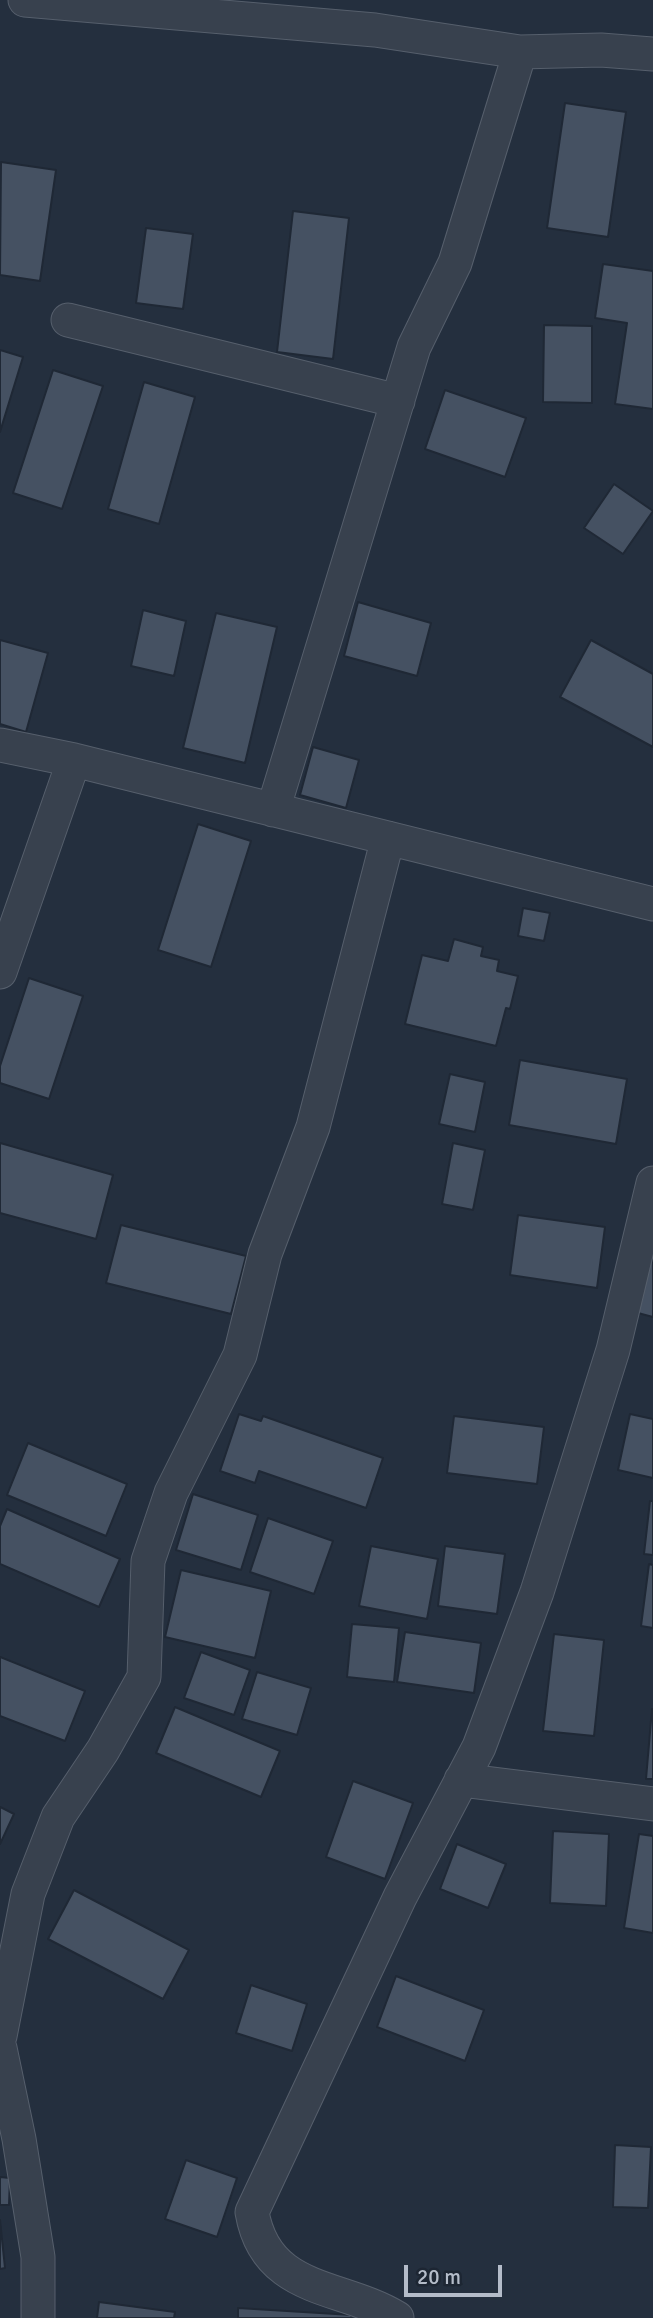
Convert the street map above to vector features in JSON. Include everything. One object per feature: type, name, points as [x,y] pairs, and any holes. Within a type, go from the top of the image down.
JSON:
[{"type":"street","points":[[25,0],[375,30],[520,52],[601,50],[653,54]]},
{"type":"street","points":[[273,810],[414,347],[455,262],[520,52]]},
{"type":"street","points":[[68,320],[398,401]]},
{"type":"street","points":[[0,745],[74,760],[653,904]]},
{"type":"street","points":[[0,972],[74,760]]},
{"type":"street","points":[[0,2036],[29,1894],[58,1816],[103,1750],[144,1677],[148,1561],[172,1493],[240,1355],[265,1254],[313,1127],[388,838]]},
{"type":"street","points":[[397,2318],[381,2308],[326,2291],[293,2276],[265,2250],[254,2229],[252,2212],[400,1897],[479,1747],[537,1592],[613,1350],[653,1183]]},
{"type":"street","points":[[461,1780],[653,1804]]},
{"type":"street","points":[[0,2048],[19,2139],[38,2257],[38,2318]]},
{"type":"building","points":[[565,103],[626,112],[608,237],[547,228]]},
{"type":"building","points":[[1,162],[56,170],[40,281],[0,275]]},
{"type":"building","points":[[293,211],[349,218],[333,359],[277,352]]},
{"type":"building","points":[[146,228],[193,234],[183,309],[136,303]]},
{"type":"building","points":[[603,264],[653,271],[653,409],[615,404],[627,323],[595,318]]},
{"type":"building","points":[[544,325],[592,326],[592,403],[543,402]]},
{"type":"building","points":[[0,350],[23,357],[0,432]]},
{"type":"building","points":[[53,370],[103,386],[62,509],[13,493]]},
{"type":"building","points":[[144,382],[195,397],[159,524],[108,509]]},
{"type":"building","points":[[445,390],[526,418],[505,477],[425,449]]},
{"type":"building","points":[[614,484],[653,511],[623,554],[584,528]]},
{"type":"building","points":[[358,602],[431,623],[417,676],[344,656]]},
{"type":"building","points":[[143,610],[186,621],[174,676],[131,666]]},
{"type":"building","points":[[216,613],[277,627],[245,763],[183,748]]},
{"type":"building","points":[[0,640],[48,653],[26,732],[0,724]]},
{"type":"building","points":[[591,640],[653,674],[653,747],[560,697]]},
{"type":"building","points":[[313,747],[359,760],[346,808],[300,795]]},
{"type":"building","points":[[198,824],[251,841],[211,967],[158,950]]},
{"type":"building","points":[[523,908],[550,913],[544,941],[518,936]]},
{"type":"building","points":[[454,939],[483,947],[481,956],[499,960],[497,971],[518,976],[510,1009],[506,1008],[496,1046],[405,1024],[422,955],[448,961]]},
{"type":"building","points":[[29,978],[83,996],[49,1099],[0,1083],[0,1066]]},
{"type":"building","points":[[520,1060],[627,1079],[616,1144],[509,1125]]},
{"type":"building","points":[[450,1074],[485,1082],[475,1132],[439,1124]]},
{"type":"building","points":[[0,1143],[113,1175],[96,1239],[0,1213]]},
{"type":"building","points":[[453,1143],[485,1150],[473,1210],[442,1204]]},
{"type":"building","points":[[518,1215],[605,1227],[597,1288],[510,1275]]},
{"type":"building","points":[[121,1225],[246,1256],[231,1314],[106,1283]]},
{"type":"building","points":[[651,1257],[653,1258],[653,1317],[638,1313]]},
{"type":"building","points":[[239,1414],[261,1421],[263,1416],[383,1458],[366,1508],[259,1471],[255,1483],[220,1471]]},
{"type":"building","points":[[630,1414],[653,1419],[653,1478],[618,1470]]},
{"type":"building","points":[[454,1416],[544,1427],[537,1484],[447,1473]]},
{"type":"building","points":[[28,1443],[127,1484],[106,1536],[7,1495]]},
{"type":"building","points":[[193,1494],[258,1515],[241,1570],[176,1550]]},
{"type":"building","points":[[650,1501],[653,1501],[653,1555],[644,1554]]},
{"type":"building","points":[[7,1509],[120,1559],[99,1607],[0,1564],[0,1526]]},
{"type":"building","points":[[268,1518],[333,1541],[314,1594],[250,1572]]},
{"type":"building","points":[[371,1546],[438,1559],[427,1619],[359,1606]]},
{"type":"building","points":[[445,1546],[505,1554],[497,1614],[438,1606]]},
{"type":"building","points":[[649,1564],[653,1565],[653,1628],[641,1626]]},
{"type":"building","points":[[181,1570],[271,1591],[255,1658],[165,1637]]},
{"type":"building","points":[[352,1624],[399,1628],[394,1682],[347,1677]]},
{"type":"building","points":[[405,1632],[481,1643],[474,1693],[397,1682]]},
{"type":"building","points":[[554,1634],[604,1640],[594,1736],[543,1731]]},
{"type":"building","points":[[201,1652],[250,1670],[234,1715],[184,1698]]},
{"type":"building","points":[[0,1657],[85,1691],[65,1741],[0,1716]]},
{"type":"building","points":[[257,1672],[311,1688],[297,1735],[242,1719]]},
{"type":"building","points":[[175,1707],[280,1751],[261,1797],[156,1753]]},
{"type":"building","points":[[652,1709],[653,1779],[646,1779]]},
{"type":"building","points":[[353,1781],[413,1803],[385,1879],[326,1857]]},
{"type":"building","points":[[0,1807],[14,1814],[0,1844]]},
{"type":"building","points":[[553,1831],[609,1834],[606,1906],[550,1903]]},
{"type":"building","points":[[639,1834],[653,1836],[653,1933],[624,1928]]},
{"type":"building","points":[[457,1844],[506,1864],[488,1908],[440,1889]]},
{"type":"building","points":[[74,1890],[189,1950],[163,1999],[48,1939]]},
{"type":"building","points":[[396,1976],[484,2010],[465,2061],[377,2027]]},
{"type":"building","points":[[251,1985],[307,2004],[292,2051],[236,2033]]},
{"type":"building","points":[[615,2145],[651,2147],[648,2208],[613,2207]]},
{"type":"building","points":[[186,2160],[237,2178],[217,2237],[165,2219]]},
{"type":"building","points":[[0,2177],[10,2178],[9,2205],[0,2205]]},
{"type":"building","points":[[0,2220],[5,2268],[0,2269]]},
{"type":"building","points":[[99,2302],[175,2312],[174,2318],[97,2318]]},
{"type":"building","points":[[238,2308],[352,2315],[351,2318],[238,2318]]}]
